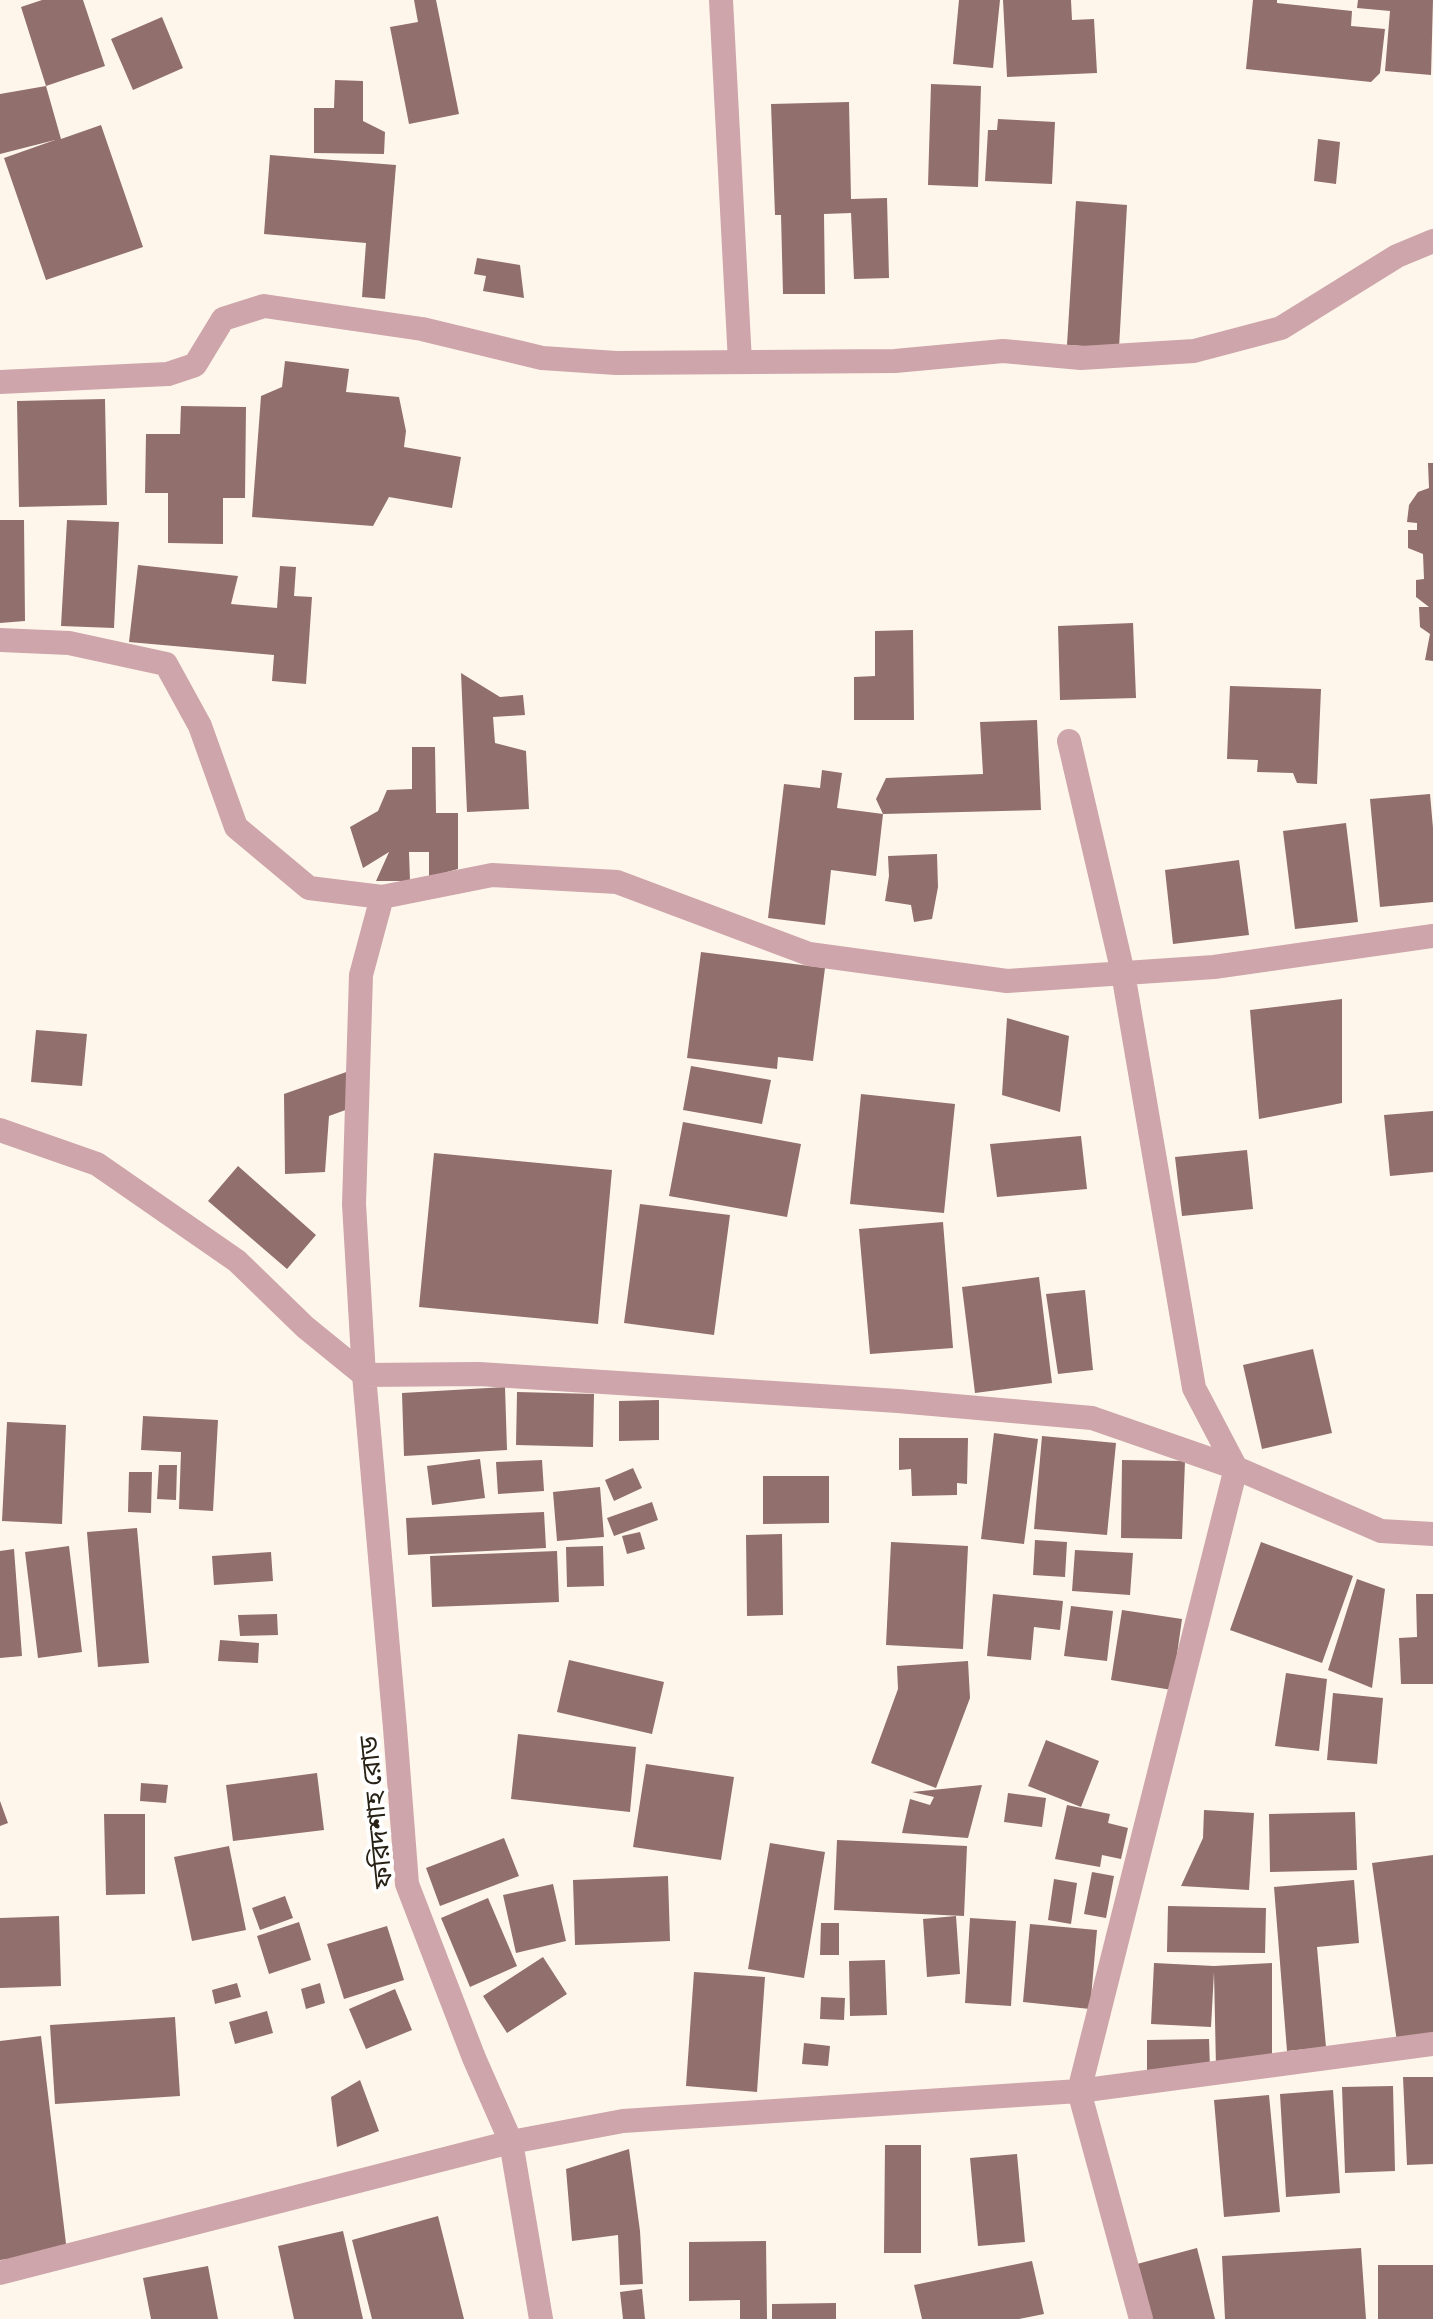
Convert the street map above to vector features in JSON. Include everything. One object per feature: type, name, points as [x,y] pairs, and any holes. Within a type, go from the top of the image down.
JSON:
[{"type":"street","points":[[721,0],[740,362]]},
{"type":"street","points":[[0,382],[168,374],[195,365],[223,319],[264,306],[422,329],[542,358],[616,363],[895,361],[1003,351],[1081,358],[1194,351],[1281,328],[1397,256],[1433,241]]},
{"type":"street","points":[[0,640],[69,643],[166,664],[200,726],[236,827],[309,888],[382,897],[492,875],[617,882],[809,954],[1007,981],[1214,967],[1433,936]]},
{"type":"street","points":[[1069,741],[1123,973],[1194,1388],[1236,1468],[1079,2091],[1141,2319]]},
{"type":"street","name":"ফরিদশাহ রোড","points":[[382,897],[361,975],[354,1204],[364,1375],[407,1884],[474,2058],[511,2142],[541,2319]]},
{"type":"street","points":[[0,1130],[97,1164],[237,1261],[305,1327],[364,1375],[479,1374],[898,1401],[1092,1418],[1236,1468],[1381,1531],[1433,1534]]},
{"type":"street","points":[[0,2273],[511,2142],[623,2121],[1079,2091],[1433,2044]]},
{"type":"building","points":[[42,0],[83,0],[105,66],[46,86],[21,7]]},
{"type":"building","points":[[414,0],[436,0],[459,114],[409,124],[390,27],[418,22]]},
{"type":"building","points":[[959,0],[1000,0],[993,68],[953,64]]},
{"type":"building","points":[[1003,0],[1071,0],[1072,20],[1094,19],[1097,73],[1007,77]]},
{"type":"building","points":[[1253,0],[1277,0],[1277,3],[1352,11],[1351,26],[1385,29],[1380,73],[1371,82],[1246,69]]},
{"type":"building","points":[[1358,0],[1433,0],[1431,75],[1385,71],[1390,11],[1357,8]]},
{"type":"building","points":[[162,17],[183,68],[133,90],[111,39]]},
{"type":"building","points":[[335,80],[363,81],[363,121],[385,132],[384,154],[314,153],[314,108],[334,108]]},
{"type":"building","points":[[931,84],[981,86],[978,187],[928,185]]},
{"type":"building","points":[[46,86],[61,139],[101,125],[143,247],[46,280],[4,158],[55,140],[0,154],[0,94]]},
{"type":"building","points":[[849,102],[851,199],[887,198],[889,278],[854,279],[851,213],[824,214],[825,294],[783,294],[781,215],[775,215],[771,104]]},
{"type":"building","points":[[998,119],[1055,122],[1052,184],[985,181],[988,130],[997,130]]},
{"type":"building","points":[[1318,139],[1340,142],[1336,184],[1314,181]]},
{"type":"building","points":[[270,155],[396,165],[385,299],[362,297],[366,243],[264,234]]},
{"type":"building","points":[[1076,201],[1127,205],[1119,348],[1067,345]]},
{"type":"building","points":[[477,258],[520,265],[524,298],[483,291],[486,276],[474,274]]},
{"type":"building","points":[[285,361],[349,369],[346,392],[399,397],[406,431],[404,447],[461,457],[452,508],[389,497],[373,526],[252,517],[261,396],[282,387]]},
{"type":"building","points":[[105,399],[107,505],[19,507],[17,401]]},
{"type":"building","points":[[181,406],[246,407],[245,498],[223,498],[223,544],[168,543],[168,493],[145,493],[146,434],[180,434]]},
{"type":"building","points":[[1428,463],[1433,463],[1433,661],[1425,660],[1430,634],[1420,627],[1419,607],[1429,607],[1416,597],[1416,580],[1424,579],[1423,554],[1408,548],[1408,530],[1417,530],[1417,523],[1407,522],[1409,505],[1418,492],[1429,488]]},
{"type":"building","points":[[0,520],[24,520],[25,621],[0,623]]},
{"type":"building","points":[[67,520],[119,522],[114,628],[61,626]]},
{"type":"building","points":[[138,565],[238,576],[231,604],[277,608],[280,566],[296,567],[294,596],[312,597],[306,684],[272,681],[274,655],[129,642]]},
{"type":"building","points":[[1133,623],[1136,698],[1060,700],[1058,626]]},
{"type":"building","points":[[913,630],[914,720],[854,720],[854,677],[875,676],[875,631]]},
{"type":"building","points":[[461,673],[500,697],[523,695],[525,715],[493,717],[495,743],[526,751],[529,809],[467,812]]},
{"type":"building","points":[[1230,686],[1321,689],[1317,784],[1297,783],[1293,773],[1257,772],[1258,760],[1227,759]]},
{"type":"building","points":[[1037,720],[1041,810],[883,814],[876,799],[886,778],[983,774],[980,722]]},
{"type":"building","points":[[412,747],[435,747],[436,813],[458,813],[458,869],[429,877],[429,852],[409,852],[410,881],[376,881],[389,852],[363,868],[350,827],[378,811],[387,790],[412,789]]},
{"type":"building","points":[[822,770],[842,773],[837,808],[883,814],[876,876],[831,870],[825,925],[768,918],[784,784],[820,788]]},
{"type":"building","points":[[1430,794],[1433,902],[1380,907],[1370,799]]},
{"type":"building","points":[[1346,823],[1358,922],[1295,929],[1283,831]]},
{"type":"building","points":[[937,854],[938,887],[932,919],[914,922],[911,905],[885,901],[888,856]]},
{"type":"building","points":[[1239,860],[1249,935],[1173,944],[1165,870]]},
{"type":"building","points":[[701,952],[825,968],[813,1061],[778,1057],[777,1069],[687,1058]]},
{"type":"building","points":[[1342,999],[1342,1103],[1259,1119],[1250,1010]]},
{"type":"building","points":[[1007,1018],[1069,1036],[1060,1112],[1002,1095]]},
{"type":"building","points":[[36,1030],[87,1034],[82,1086],[31,1082]]},
{"type":"building","points":[[691,1066],[771,1080],[762,1124],[683,1110]]},
{"type":"building","points":[[352,1070],[351,1108],[329,1116],[325,1172],[285,1174],[284,1094]]},
{"type":"building","points":[[861,1094],[955,1104],[944,1213],[850,1204]]},
{"type":"building","points":[[1433,1111],[1433,1172],[1390,1176],[1384,1115]]},
{"type":"building","points":[[683,1122],[801,1144],[787,1217],[669,1196]]},
{"type":"building","points":[[1081,1136],[1087,1189],[997,1197],[990,1144]]},
{"type":"building","points":[[1247,1150],[1253,1209],[1182,1216],[1175,1157]]},
{"type":"building","points":[[434,1153],[612,1170],[598,1324],[419,1307]]},
{"type":"building","points":[[238,1166],[316,1235],[287,1269],[208,1201]]},
{"type":"building","points":[[640,1204],[730,1215],[714,1335],[624,1323]]},
{"type":"building","points":[[943,1222],[953,1348],[870,1354],[859,1229]]},
{"type":"building","points":[[1039,1277],[1052,1383],[975,1393],[962,1287]]},
{"type":"building","points":[[1085,1290],[1093,1370],[1058,1374],[1046,1294]]},
{"type":"building","points":[[1313,1349],[1332,1433],[1262,1449],[1243,1365]]},
{"type":"building","points":[[505,1387],[507,1450],[404,1456],[402,1393]]},
{"type":"building","points":[[517,1392],[594,1394],[593,1447],[516,1445]]},
{"type":"building","points":[[659,1400],[659,1440],[619,1441],[619,1401]]},
{"type":"building","points":[[143,1416],[218,1420],[213,1511],[179,1509],[181,1452],[141,1450]]},
{"type":"building","points":[[7,1422],[66,1425],[62,1524],[2,1521]]},
{"type":"building","points":[[994,1433],[1038,1439],[1024,1544],[981,1539]]},
{"type":"building","points":[[1042,1436],[1116,1443],[1107,1535],[1034,1529]]},
{"type":"building","points":[[899,1438],[968,1438],[967,1484],[957,1483],[957,1495],[912,1496],[911,1469],[899,1470]]},
{"type":"building","points":[[480,1459],[485,1498],[432,1505],[427,1466]]},
{"type":"building","points":[[542,1460],[544,1491],[498,1494],[496,1462]]},
{"type":"building","points":[[1122,1460],[1185,1461],[1182,1539],[1121,1538]]},
{"type":"building","points":[[159,1465],[177,1465],[176,1500],[157,1499]]},
{"type":"building","points":[[633,1468],[642,1488],[614,1501],[605,1480]]},
{"type":"building","points":[[129,1472],[152,1472],[151,1513],[128,1512]]},
{"type":"building","points":[[763,1476],[829,1476],[829,1523],[763,1524]]},
{"type":"building","points":[[600,1487],[604,1537],[557,1541],[553,1492]]},
{"type":"building","points":[[652,1502],[658,1520],[614,1536],[607,1518]]},
{"type":"building","points":[[544,1512],[546,1548],[408,1555],[406,1518]]},
{"type":"building","points":[[137,1528],[149,1663],[98,1667],[87,1532]]},
{"type":"building","points":[[640,1532],[645,1549],[627,1554],[622,1536]]},
{"type":"building","points":[[782,1534],[783,1615],[747,1616],[746,1535]]},
{"type":"building","points":[[1035,1540],[1067,1542],[1065,1577],[1033,1575]]},
{"type":"building","points":[[891,1542],[968,1546],[963,1649],[886,1645]]},
{"type":"building","points":[[1261,1542],[1353,1576],[1322,1663],[1230,1630]]},
{"type":"building","points":[[69,1546],[82,1652],[38,1658],[25,1552]]},
{"type":"building","points":[[603,1546],[604,1586],[567,1587],[566,1547]]},
{"type":"building","points":[[14,1549],[22,1656],[0,1658],[0,1551]]},
{"type":"building","points":[[1075,1550],[1133,1553],[1130,1595],[1072,1591]]},
{"type":"building","points":[[557,1551],[559,1602],[432,1607],[430,1556]]},
{"type":"building","points":[[271,1552],[273,1581],[214,1585],[212,1556]]},
{"type":"building","points":[[1357,1579],[1385,1589],[1372,1688],[1328,1670]]},
{"type":"building","points":[[993,1594],[1063,1601],[1060,1630],[1034,1627],[1031,1660],[987,1656]]},
{"type":"building","points":[[1416,1594],[1433,1594],[1433,1684],[1401,1684],[1399,1638],[1417,1637]]},
{"type":"building","points":[[1071,1606],[1113,1611],[1107,1661],[1064,1656]]},
{"type":"building","points":[[1122,1610],[1182,1619],[1172,1690],[1111,1680]]},
{"type":"building","points":[[277,1614],[278,1635],[240,1636],[238,1615]]},
{"type":"building","points":[[220,1640],[259,1643],[258,1663],[218,1661]]},
{"type":"building","points":[[569,1660],[664,1682],[652,1734],[557,1712]]},
{"type":"building","points":[[968,1661],[970,1698],[936,1788],[871,1763],[898,1689],[897,1666]]},
{"type":"building","points":[[1286,1673],[1327,1679],[1319,1751],[1275,1746]]},
{"type":"building","points":[[1333,1693],[1383,1698],[1377,1764],[1327,1760]]},
{"type":"building","points":[[518,1734],[636,1747],[630,1812],[511,1799]]},
{"type":"building","points":[[1046,1740],[1099,1761],[1081,1807],[1028,1786]]},
{"type":"building","points":[[646,1764],[734,1777],[721,1860],[633,1847]]},
{"type":"building","points":[[317,1773],[324,1830],[233,1841],[226,1785]]},
{"type":"building","points":[[141,1783],[168,1785],[166,1803],[140,1801]]},
{"type":"building","points":[[982,1785],[968,1838],[902,1833],[910,1799],[930,1805],[934,1797],[912,1792]]},
{"type":"building","points":[[1008,1793],[1046,1798],[1042,1827],[1004,1822]]},
{"type":"building","points":[[0,1801],[8,1823],[0,1826]]},
{"type":"building","points":[[1067,1805],[1110,1814],[1108,1823],[1128,1828],[1121,1859],[1102,1855],[1100,1867],[1055,1859]]},
{"type":"building","points":[[1204,1810],[1254,1813],[1249,1890],[1181,1886],[1203,1838]]},
{"type":"building","points":[[1355,1812],[1357,1870],[1270,1872],[1269,1814]]},
{"type":"building","points":[[104,1814],[145,1814],[145,1894],[106,1895]]},
{"type":"building","points":[[504,1838],[519,1876],[440,1906],[426,1868]]},
{"type":"building","points":[[837,1840],[967,1846],[964,1916],[834,1910]]},
{"type":"building","points":[[770,1843],[825,1852],[804,1978],[748,1969]]},
{"type":"building","points":[[229,1846],[246,1930],[192,1941],[174,1857]]},
{"type":"building","points":[[1433,1855],[1433,2037],[1397,2042],[1372,1863]]},
{"type":"building","points":[[1092,1872],[1114,1876],[1106,1918],[1084,1914]]},
{"type":"building","points":[[668,1876],[670,1941],[575,1945],[573,1880]]},
{"type":"building","points":[[1054,1879],[1077,1883],[1071,1924],[1048,1920]]},
{"type":"building","points":[[1354,1880],[1359,1943],[1317,1947],[1326,2047],[1287,2051],[1274,1887]]},
{"type":"building","points":[[553,1884],[566,1941],[516,1953],[503,1895]]},
{"type":"building","points":[[285,1896],[293,1918],[260,1930],[252,1908]]},
{"type":"building","points":[[488,1898],[517,1966],[470,1987],[441,1918]]},
{"type":"building","points":[[1168,1906],[1266,1908],[1265,1953],[1167,1952]]},
{"type":"building","points":[[59,1916],[61,1986],[0,1988],[0,1918]]},
{"type":"building","points":[[956,1916],[960,1974],[927,1977],[923,1919]]},
{"type":"building","points":[[970,1918],[1016,1921],[1011,2006],[965,2003]]},
{"type":"building","points":[[299,1922],[311,1960],[269,1974],[257,1936]]},
{"type":"building","points":[[821,1923],[839,1923],[839,1955],[820,1955]]},
{"type":"building","points":[[1030,1924],[1097,1930],[1090,2009],[1023,2002]]},
{"type":"building","points":[[387,1926],[404,1980],[344,1999],[327,1944]]},
{"type":"building","points":[[543,1957],[567,1994],[507,2033],[483,1996]]},
{"type":"building","points":[[885,1960],[887,2015],[850,2016],[849,1961]]},
{"type":"building","points":[[1154,1963],[1214,1966],[1272,1963],[1272,2054],[1216,2068],[1214,1972],[1211,2027],[1151,2024]]},
{"type":"building","points":[[694,1972],[765,1977],[757,2092],[686,2086]]},
{"type":"building","points":[[237,1983],[241,1997],[215,2004],[212,1990]]},
{"type":"building","points":[[320,1983],[325,2003],[306,2009],[301,1989]]},
{"type":"building","points":[[395,1989],[412,2030],[366,2049],[349,2009]]},
{"type":"building","points":[[821,1997],[845,1998],[844,2020],[820,2019]]},
{"type":"building","points":[[267,2011],[273,2033],[235,2044],[229,2022]]},
{"type":"building","points":[[175,2017],[180,2096],[55,2104],[50,2025]]},
{"type":"building","points":[[41,2036],[67,2252],[0,2260],[0,2041]]},
{"type":"building","points":[[1209,2039],[1210,2069],[1147,2070],[1147,2040]]},
{"type":"building","points":[[804,2043],[830,2046],[828,2066],[802,2064]]},
{"type":"building","points":[[1403,2077],[1433,2077],[1433,2164],[1407,2165]]},
{"type":"building","points":[[360,2080],[379,2131],[337,2147],[331,2097]]},
{"type":"building","points":[[1393,2086],[1395,2171],[1345,2173],[1342,2087]]},
{"type":"building","points":[[1333,2090],[1340,2193],[1286,2197],[1280,2094]]},
{"type":"building","points":[[1269,2095],[1280,2212],[1224,2217],[1214,2100]]},
{"type":"building","points":[[885,2145],[921,2145],[921,2253],[884,2253]]},
{"type":"building","points":[[629,2149],[640,2231],[643,2284],[620,2285],[618,2235],[572,2241],[566,2169]]},
{"type":"building","points":[[1017,2154],[1025,2242],[978,2246],[970,2158]]},
{"type":"building","points":[[438,2216],[464,2319],[372,2319],[352,2240]]},
{"type":"building","points":[[343,2231],[363,2319],[294,2319],[278,2246]]},
{"type":"building","points":[[766,2241],[767,2319],[740,2319],[740,2300],[689,2301],[689,2242]]},
{"type":"building","points":[[1197,2248],[1215,2319],[1152,2319],[1137,2264]]},
{"type":"building","points":[[1361,2248],[1366,2319],[1225,2319],[1222,2256]]},
{"type":"building","points":[[1032,2261],[1044,2314],[1019,2319],[922,2319],[914,2285]]},
{"type":"building","points":[[1378,2265],[1433,2265],[1433,2319],[1378,2319]]},
{"type":"building","points":[[208,2266],[218,2319],[151,2319],[143,2278]]},
{"type":"building","points":[[642,2289],[645,2319],[623,2319],[620,2292]]},
{"type":"building","points":[[836,2303],[836,2319],[772,2319],[772,2304]]}]
